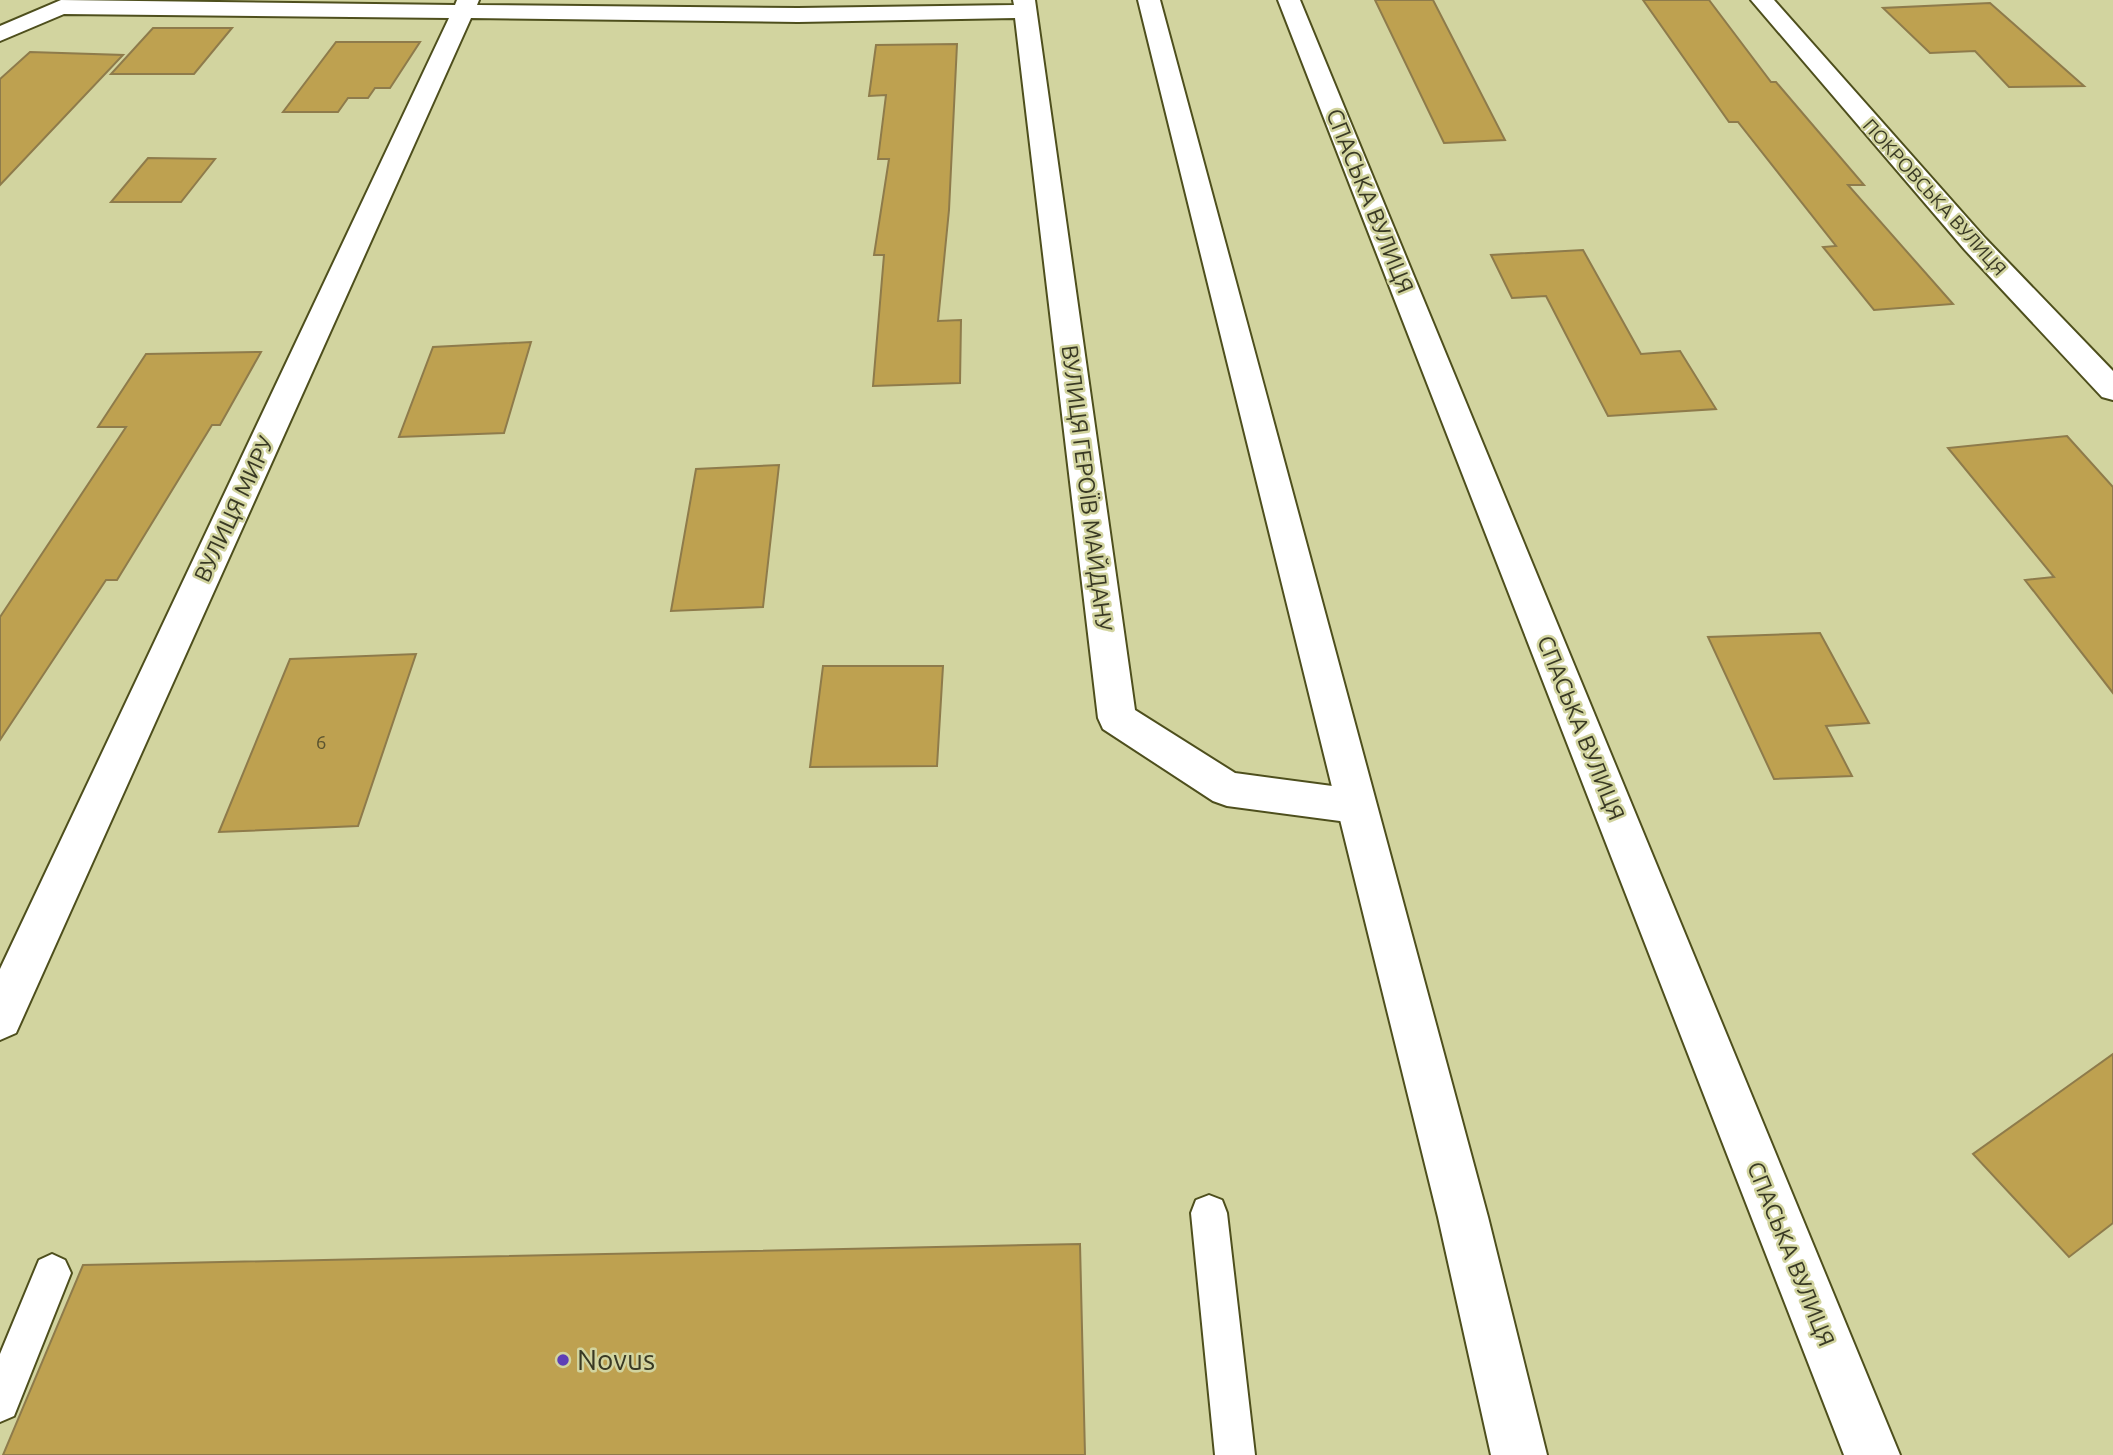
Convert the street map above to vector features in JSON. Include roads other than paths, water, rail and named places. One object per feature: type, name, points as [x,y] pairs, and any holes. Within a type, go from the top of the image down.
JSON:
[{"type":"street","points":[[1149,0],[1463,1217],[1519,1455]]},
{"type":"street","name":"СПАСЬКА ВУЛИЦЯ","points":[[1289,0],[1872,1455]]},
{"type":"street","name":"ПОКРОВСЬКА ВУЛИЦЯ","points":[[1762,0],[1975,244],[2113,390]]},
{"type":"street","points":[[0,34],[61,7],[465,6],[798,15],[1025,5]]},
{"type":"street","name":"ВУЛИЦЯ ГЕРОЇВ МАЙДАНУ","points":[[1025,5],[1117,718],[1227,789],[1355,806]]},
{"type":"street","name":"ВУЛИЦЯ МИРУ","points":[[0,1018],[465,6]]},
{"type":"lane","points":[[1209,1213],[1235,1455]]},
{"type":"lane","points":[[0,1402],[52,1273]]},
{"type":"place","name":"Novus","points":[[563,1360]]}]
